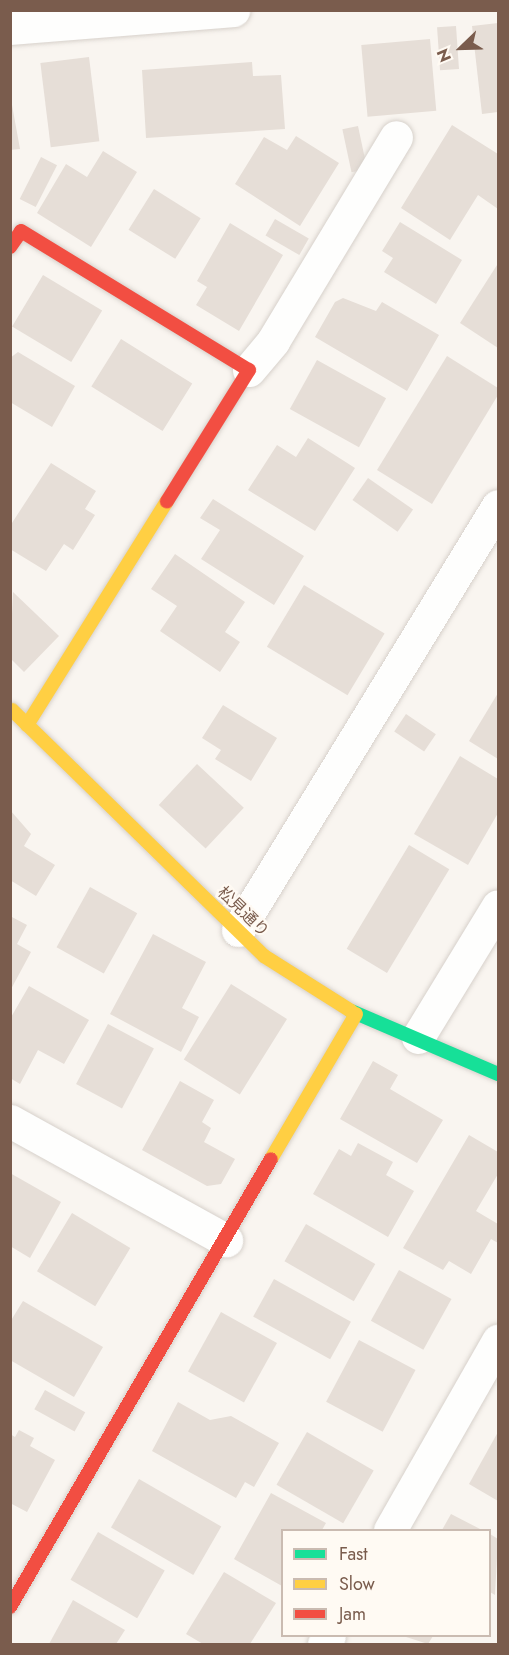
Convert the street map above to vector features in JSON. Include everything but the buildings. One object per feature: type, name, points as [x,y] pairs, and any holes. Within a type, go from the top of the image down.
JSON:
[{"type":"street","points":[[10,28],[233,10]]},
{"type":"street","points":[[27,724],[396,137]]},
{"type":"street","points":[[10,247],[21,231],[249,370]]},
{"type":"street","points":[[238,930],[498,506]]},
{"type":"street","name":"松見通り","points":[[10,708],[238,930],[305,986],[356,1014],[418,1036],[498,1074]]},
{"type":"street","points":[[418,1036],[498,906]]},
{"type":"street","points":[[10,1607],[356,1014]]},
{"type":"street","points":[[10,1121],[226,1240]]},
{"type":"street","points":[[391,1529],[498,1341]]},
{"type":"traffic: fast","points":[[351,1011],[498,1074]]},
{"type":"traffic: slow","points":[[27,725],[167,501]]},
{"type":"traffic: slow","points":[[12,710],[264,956],[351,1011]]},
{"type":"traffic: slow","points":[[271,1159],[356,1014]]},
{"type":"traffic: jam","points":[[10,247],[21,231],[249,370],[167,501]]},
{"type":"traffic: jam","points":[[10,1607],[271,1159]]}]
